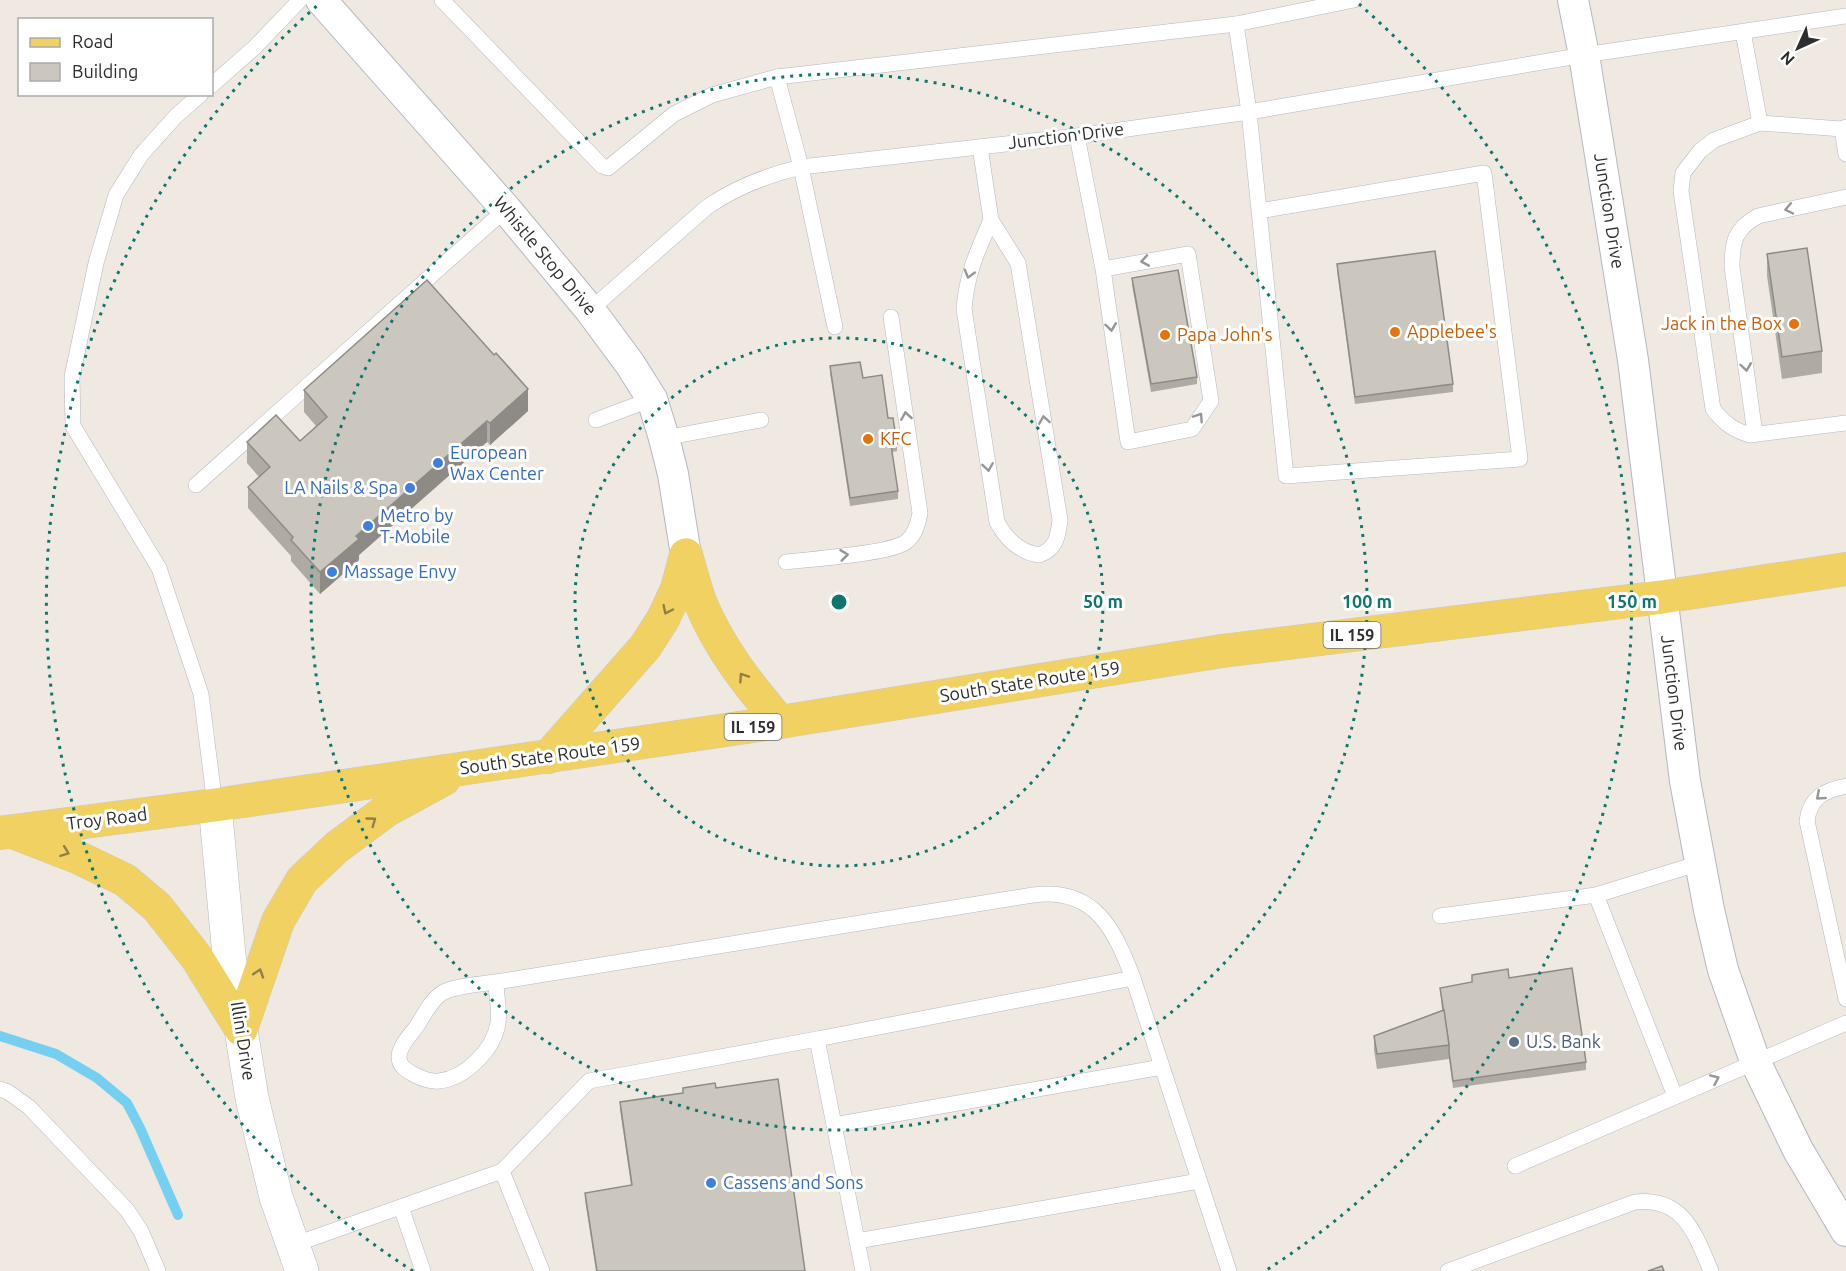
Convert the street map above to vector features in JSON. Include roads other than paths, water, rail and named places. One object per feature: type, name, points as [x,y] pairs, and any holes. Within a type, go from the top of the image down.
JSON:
[{"type":"main road","name":"Whistle Stop Drive","points":[[686,555],[701,603],[729,657],[749,686],[780,722]]},
{"type":"main road","name":"Whistle Stop Drive","points":[[548,757],[645,647],[663,619],[677,589],[686,555]]},
{"type":"main road","name":"South State Route 159","points":[[215,805],[780,722],[1222,651],[1662,597],[1846,569]]},
{"type":"main road","points":[[241,1029],[278,921],[302,880],[337,847],[387,810],[462,769]]},
{"type":"main road","name":"Troy Road","points":[[5,832],[215,805]]},
{"type":"main road","name":"Illini Drive","points":[[215,805],[229,955],[252,1098],[276,1197],[298,1258]]},
{"type":"main road","points":[[5,832],[77,857],[125,880],[157,907],[197,958],[241,1029]]},
{"type":"street","name":"Whistle Stop Drive","points":[[321,0],[506,209],[590,310],[630,364],[652,399],[664,438],[674,474],[686,555]]},
{"type":"street","name":"Junction Drive","points":[[1573,0],[1633,360],[1685,781],[1723,970],[1755,1061],[1798,1150],[1846,1231]]},
{"type":"lane","points":[[213,84],[254,48],[300,0]]},
{"type":"lane","points":[[442,0],[602,166],[608,168],[674,114],[712,95],[777,77],[1236,24],[1354,0]]},
{"type":"lane","name":"Junction Drive","points":[[590,310],[707,207],[723,196],[775,173],[801,166],[1077,136],[1249,112],[1584,56],[1846,16]]},
{"type":"lane","points":[[1236,24],[1249,112],[1259,211],[1286,477],[1520,459],[1484,173],[1259,211]]},
{"type":"lane","points":[[1743,32],[1760,123]]},
{"type":"lane","points":[[777,77],[801,166],[835,327]]},
{"type":"lane","points":[[199,96],[176,116],[141,155],[116,195],[96,263],[72,377],[73,426],[159,568],[201,694],[215,805]]},
{"type":"lane","points":[[1846,154],[1844,128],[1760,123],[1714,140],[1700,151],[1683,173],[1681,191],[1713,409],[1723,422],[1737,431],[1755,434],[1846,423]]},
{"type":"lane","points":[[1077,136],[1103,269],[1128,442],[1192,429],[1210,401],[1188,254],[1103,269]]},
{"type":"lane","points":[[980,147],[991,220],[1018,262],[1060,520],[1058,536],[1053,548],[1040,555],[1024,551],[1011,542],[997,522],[964,309],[970,272],[991,220]]},
{"type":"lane","points":[[1755,434],[1732,267],[1732,248],[1738,232],[1747,222],[1758,216],[1846,197]]},
{"type":"lane","points":[[196,485],[506,209]]},
{"type":"lane","points":[[786,562],[897,547],[912,536],[918,525],[920,513],[891,317]]},
{"type":"lane","points":[[596,420],[652,399]]},
{"type":"lane","points":[[664,438],[761,420]]},
{"type":"lane","points":[[1846,786],[1828,790],[1818,796],[1808,812],[1807,821],[1846,999]]},
{"type":"lane","points":[[1440,916],[1596,895],[1700,863]]},
{"type":"lane","points":[[496,982],[498,1022],[483,1053],[470,1067],[456,1076],[439,1081],[423,1078],[403,1068],[399,1056],[401,1050],[441,994],[451,990],[496,982],[1044,894],[1067,897],[1090,907],[1101,916],[1119,943],[1133,978],[1229,1271]]},
{"type":"lane","points":[[1596,895],[1675,1096]]},
{"type":"lane","points":[[298,1258],[401,1207],[502,1171],[589,1081],[1133,978]]},
{"type":"lane","points":[[1515,1166],[1846,1023]]},
{"type":"lane","points":[[817,1039],[863,1271]]},
{"type":"lane","points":[[834,1125],[1162,1067]]},
{"type":"lane","points":[[0,1089],[29,1107],[127,1210],[141,1231],[158,1271]]},
{"type":"lane","points":[[502,1171],[542,1271]]},
{"type":"lane","points":[[857,1241],[1199,1181]]},
{"type":"lane","points":[[1448,1271],[1635,1202],[1652,1201],[1669,1206],[1682,1217],[1694,1232],[1711,1271]]},
{"type":"lane","points":[[401,1207],[423,1271]]},
{"type":"waterway","points":[[0,1036],[56,1054],[97,1078],[127,1103],[178,1215]]},
{"type":"place","name":"Jack in the Box","points":[[1794,324]]},
{"type":"place","name":"Applebee's","points":[[1395,332]]},
{"type":"place","name":"Papa John's","points":[[1165,335]]},
{"type":"place","name":"KFC","points":[[868,439]]},
{"type":"place","name":"European Wax Center","points":[[438,463]]},
{"type":"place","name":"LA Nails & Spa","points":[[410,488]]},
{"type":"place","name":"Metro by T-Mobile","points":[[368,526]]},
{"type":"place","name":"Massage Envy","points":[[332,572]]},
{"type":"place","name":"U.S. Bank","points":[[1514,1042]]},
{"type":"place","name":"Cassens and Sons","points":[[711,1183]]}]
